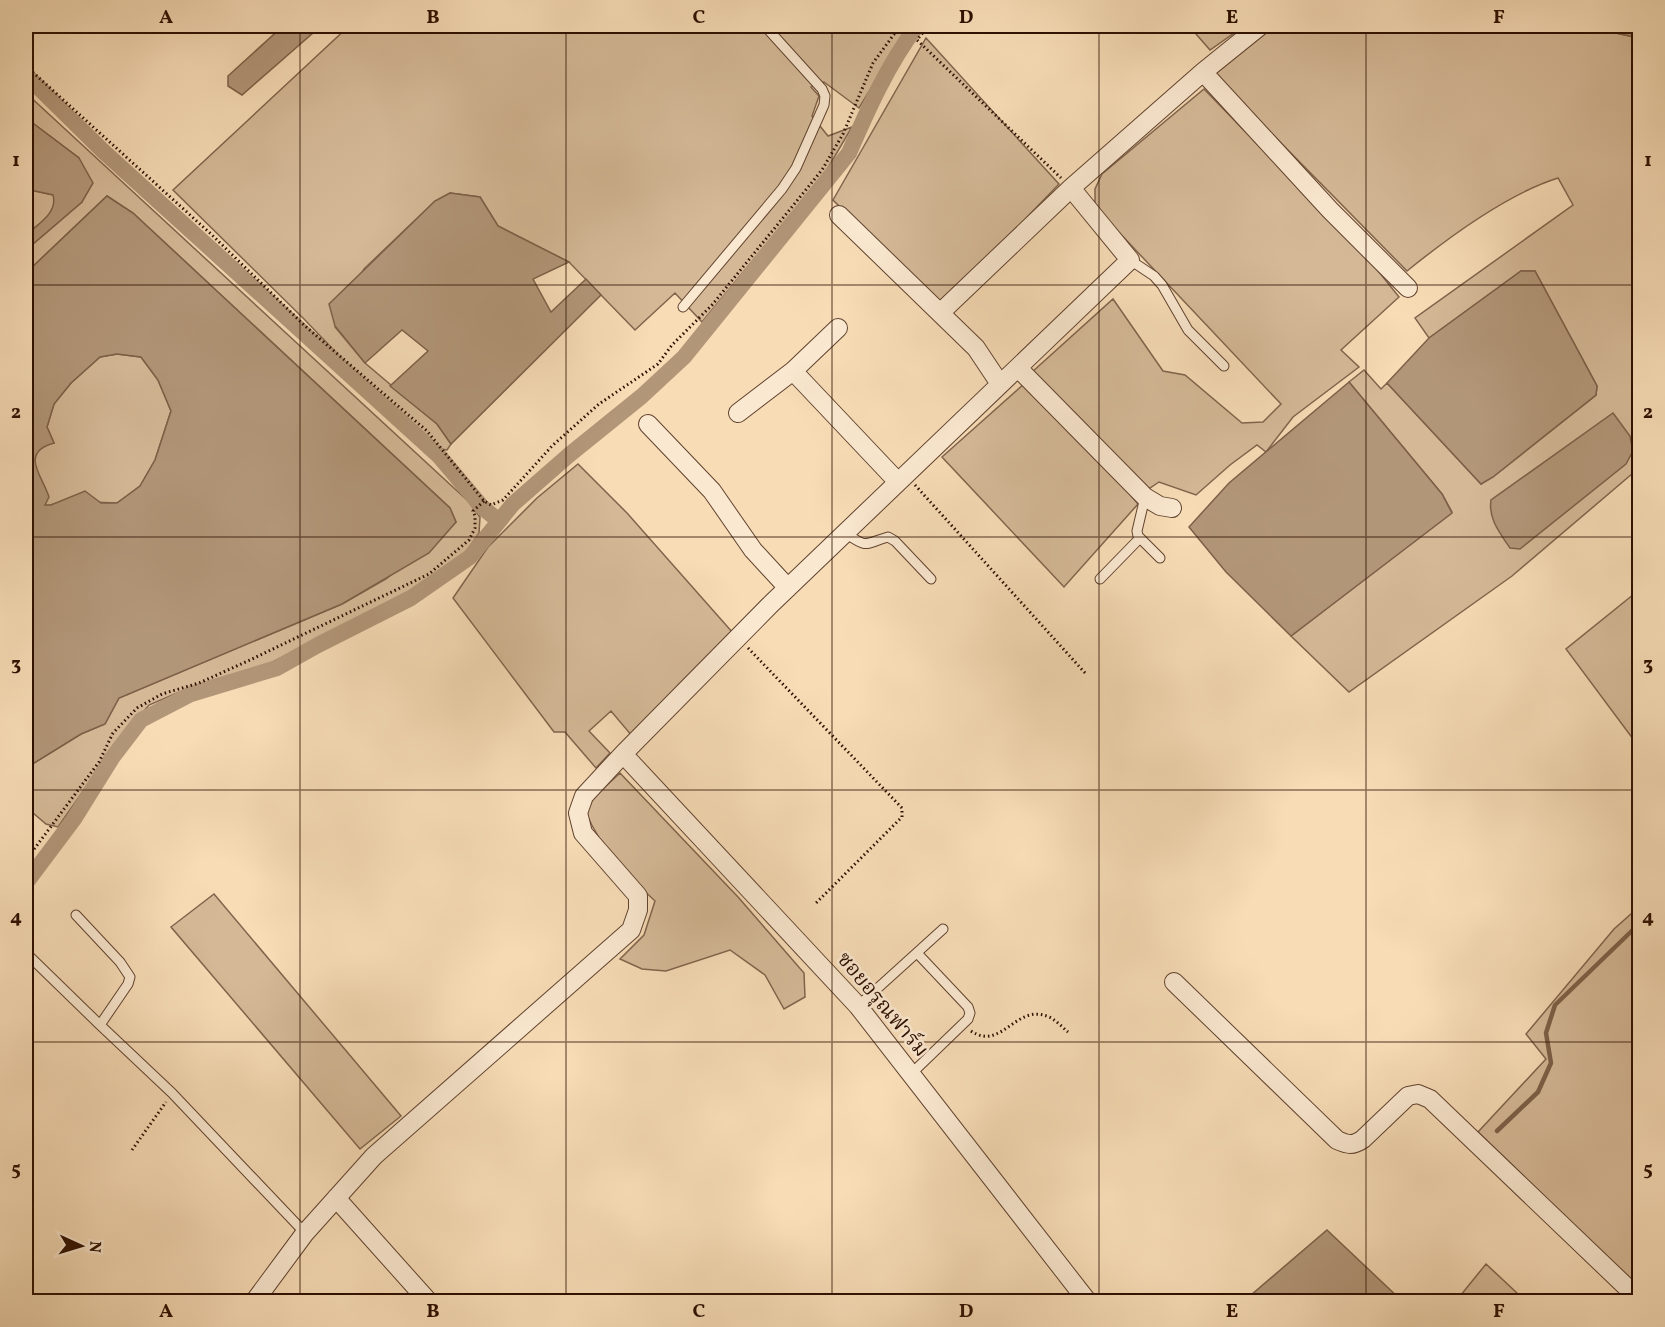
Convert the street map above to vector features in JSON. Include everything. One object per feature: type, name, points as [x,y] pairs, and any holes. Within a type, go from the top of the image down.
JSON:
[{"type":"street","points":[[939,313],[1071,188],[1203,72],[1260,26]]},
{"type":"street","points":[[1203,72],[1330,210],[1408,288]]},
{"type":"street","points":[[254,1302],[305,1233],[374,1156],[631,930],[638,910],[638,896],[583,832],[578,813],[584,796],[788,588],[1130,260],[1071,188]]},
{"type":"street","points":[[839,214],[976,348],[1000,384]]},
{"type":"street","points":[[738,413],[793,371],[838,328]]},
{"type":"street","points":[[1017,368],[1145,497],[1160,506],[1172,508]]},
{"type":"street","points":[[793,371],[902,479]]},
{"type":"street","points":[[648,424],[712,491],[753,550],[788,588]]},
{"type":"street","name":"ซอยอรุณฟาร์ม","points":[[623,754],[858,1006],[1088,1302]]},
{"type":"street","points":[[1174,982],[1337,1140],[1348,1145],[1356,1144],[1408,1096],[1418,1094],[1430,1099],[1640,1300]]},
{"type":"street","points":[[336,1198],[429,1302]]},
{"type":"lane","points":[[682,307],[782,189],[796,168],[824,105],[825,96],[822,89],[765,26]]},
{"type":"lane","points":[[1130,260],[1154,276],[1162,285],[1188,330],[1224,366]]},
{"type":"lane","points":[[1145,497],[1137,531],[1140,538],[1160,558]]},
{"type":"lane","points":[[845,533],[863,545],[869,545],[888,537],[895,541],[931,579]]},
{"type":"lane","points":[[1101,579],[1140,538]]},
{"type":"lane","points":[[76,915],[130,976],[128,984],[100,1025]]},
{"type":"lane","points":[[858,1006],[943,929]]},
{"type":"lane","points":[[911,1074],[963,1024],[970,1013],[968,1007],[917,952]]},
{"type":"lane","points":[[26,953],[172,1093],[305,1233]]},
{"type":"path","points":[[26,66],[211,234],[305,326],[427,431],[484,501],[491,505],[503,500],[552,446],[599,404],[658,364],[672,345],[712,304],[822,170],[843,134],[873,63],[900,26]]},
{"type":"path","points":[[928,26],[917,40],[1071,188]]},
{"type":"path","points":[[902,479],[1086,674]]},
{"type":"path","points":[[26,860],[99,762],[113,733],[137,708],[162,694],[199,683],[250,660],[429,574],[469,540],[475,528],[473,511],[484,501]]},
{"type":"path","points":[[738,638],[902,808],[902,818],[815,904]]},
{"type":"path","points":[[963,1024],[973,1033],[982,1037],[991,1037],[1021,1018],[1032,1014],[1051,1018],[1068,1032]]},
{"type":"path","points":[[132,1150],[172,1093]]},
{"type":"shaded area","points":[[283,26],[321,26],[242,95],[228,86],[228,76]]},
{"type":"shaded area","points":[[349,26],[909,26],[859,108],[824,82],[811,87],[819,96],[812,116],[828,136],[852,127],[825,173],[702,322],[675,293],[635,330],[569,262],[498,226],[480,197],[450,193],[435,201],[364,269],[335,327],[365,363],[437,424],[451,444],[447,450],[435,448],[376,394],[304,319],[173,190]]},
{"type":"shaded area","points":[[1189,26],[1221,27],[1244,26],[1210,50]]},
{"type":"shaded area","points":[[1275,26],[1609,26],[1616,33],[1639,38],[1639,468],[1512,576],[1349,692],[1291,636],[1452,512],[1442,494],[1349,382],[1364,370],[1381,389],[1387,383],[1481,484],[1493,477],[1596,395],[1597,386],[1535,271],[1521,271],[1429,338],[1415,318],[1573,205],[1558,178],[1499,205],[1441,244],[1407,271],[1214,75]]},
{"type":"shaded area","points":[[1609,26],[1639,26],[1639,38],[1616,33]]},
{"type":"shaded area","points":[[926,38],[1059,184],[941,306],[833,200]]},
{"type":"shaded area","points":[[1204,89],[1367,257],[1399,297],[1341,350],[1359,367],[1293,417],[1266,452],[1257,445],[1196,495],[1159,482],[1147,490],[1031,373],[1113,299],[1163,371],[1185,375],[1242,423],[1263,422],[1281,404],[1095,207],[1095,189],[1102,174]]},
{"type":"shaded area","points":[[26,93],[468,501],[480,517],[479,533],[467,551],[429,581],[253,672],[177,693],[149,705],[119,740],[58,827],[46,824],[26,807],[26,768],[81,734],[105,724],[119,698],[342,604],[386,579],[456,522],[450,508],[133,213],[107,196],[26,273],[26,250],[82,202],[79,158],[26,118]]},
{"type":"shaded area","points":[[26,118],[79,158],[93,183],[82,202],[26,250],[26,235],[46,218],[54,201],[53,195],[35,191],[26,192]]},
{"type":"shaded area","points":[[35,191],[54,195],[53,208],[46,218],[26,235],[26,192]]},
{"type":"shaded area","points":[[450,193],[480,197],[498,226],[569,262],[533,279],[551,312],[586,279],[601,295],[451,444],[437,424],[390,386],[428,351],[402,330],[365,363],[335,326],[329,304],[435,201]]},
{"type":"shaded area","points":[[107,196],[133,213],[450,508],[456,522],[429,553],[342,604],[119,698],[105,724],[81,734],[26,768],[26,273]],"holes":[[[117,354],[141,357],[158,380],[171,411],[155,460],[140,486],[117,503],[101,503],[85,491],[51,505],[45,505],[49,497],[38,473],[35,459],[43,447],[54,443],[47,427],[54,404],[71,383],[100,357]]]},
{"type":"shaded area","points":[[1521,271],[1535,271],[1597,386],[1596,395],[1493,477],[1481,484],[1387,383],[1429,338]]},
{"type":"shaded area","points":[[117,354],[141,357],[158,380],[171,411],[155,460],[140,486],[117,503],[63,501],[44,506],[36,475],[35,460],[40,448],[54,443],[47,427],[54,404],[71,383],[100,357]]},
{"type":"shaded area","points":[[1349,382],[1442,494],[1452,513],[1291,636],[1226,572],[1189,527],[1229,483]]},
{"type":"shaded area","points":[[1025,383],[1121,483],[1138,504],[1064,587],[942,457]]},
{"type":"shaded area","points":[[1613,413],[1630,436],[1633,451],[1626,464],[1520,549],[1510,548],[1493,520],[1491,500]]},
{"type":"shaded area","points":[[578,464],[627,513],[733,633],[632,736],[611,711],[589,731],[610,753],[596,768],[565,732],[554,732],[453,598],[488,547],[537,498]]},
{"type":"shaded area","points":[[1639,590],[1639,747],[1566,649]]},
{"type":"shaded area","points":[[620,773],[738,897],[804,973],[805,997],[784,1009],[765,975],[730,950],[666,971],[642,969],[620,959],[644,935],[655,901],[616,860],[599,838],[586,813],[594,797]]},
{"type":"shaded area","points":[[214,894],[401,1116],[360,1149],[171,927]]},
{"type":"shaded area","points":[[1639,907],[1639,1288],[1478,1132],[1546,1059],[1526,1034],[1614,929]]},
{"type":"shaded area","points":[[1327,1230],[1402,1301],[1244,1301]]},
{"type":"shaded area","points":[[1486,1264],[1517,1293],[1510,1301],[1456,1301]]},
{"type":"waterway","points":[[26,883],[74,819],[112,758],[141,720],[191,694],[277,668],[411,598],[470,557],[513,504],[642,396],[684,357],[849,153],[888,71],[917,26]]},
{"type":"waterway","points":[[26,75],[103,151],[439,456],[482,507],[499,521]]},
{"type":"waterway","points":[[1497,1131],[1538,1092],[1551,1063],[1546,1033],[1555,1005],[1640,923]]}]
